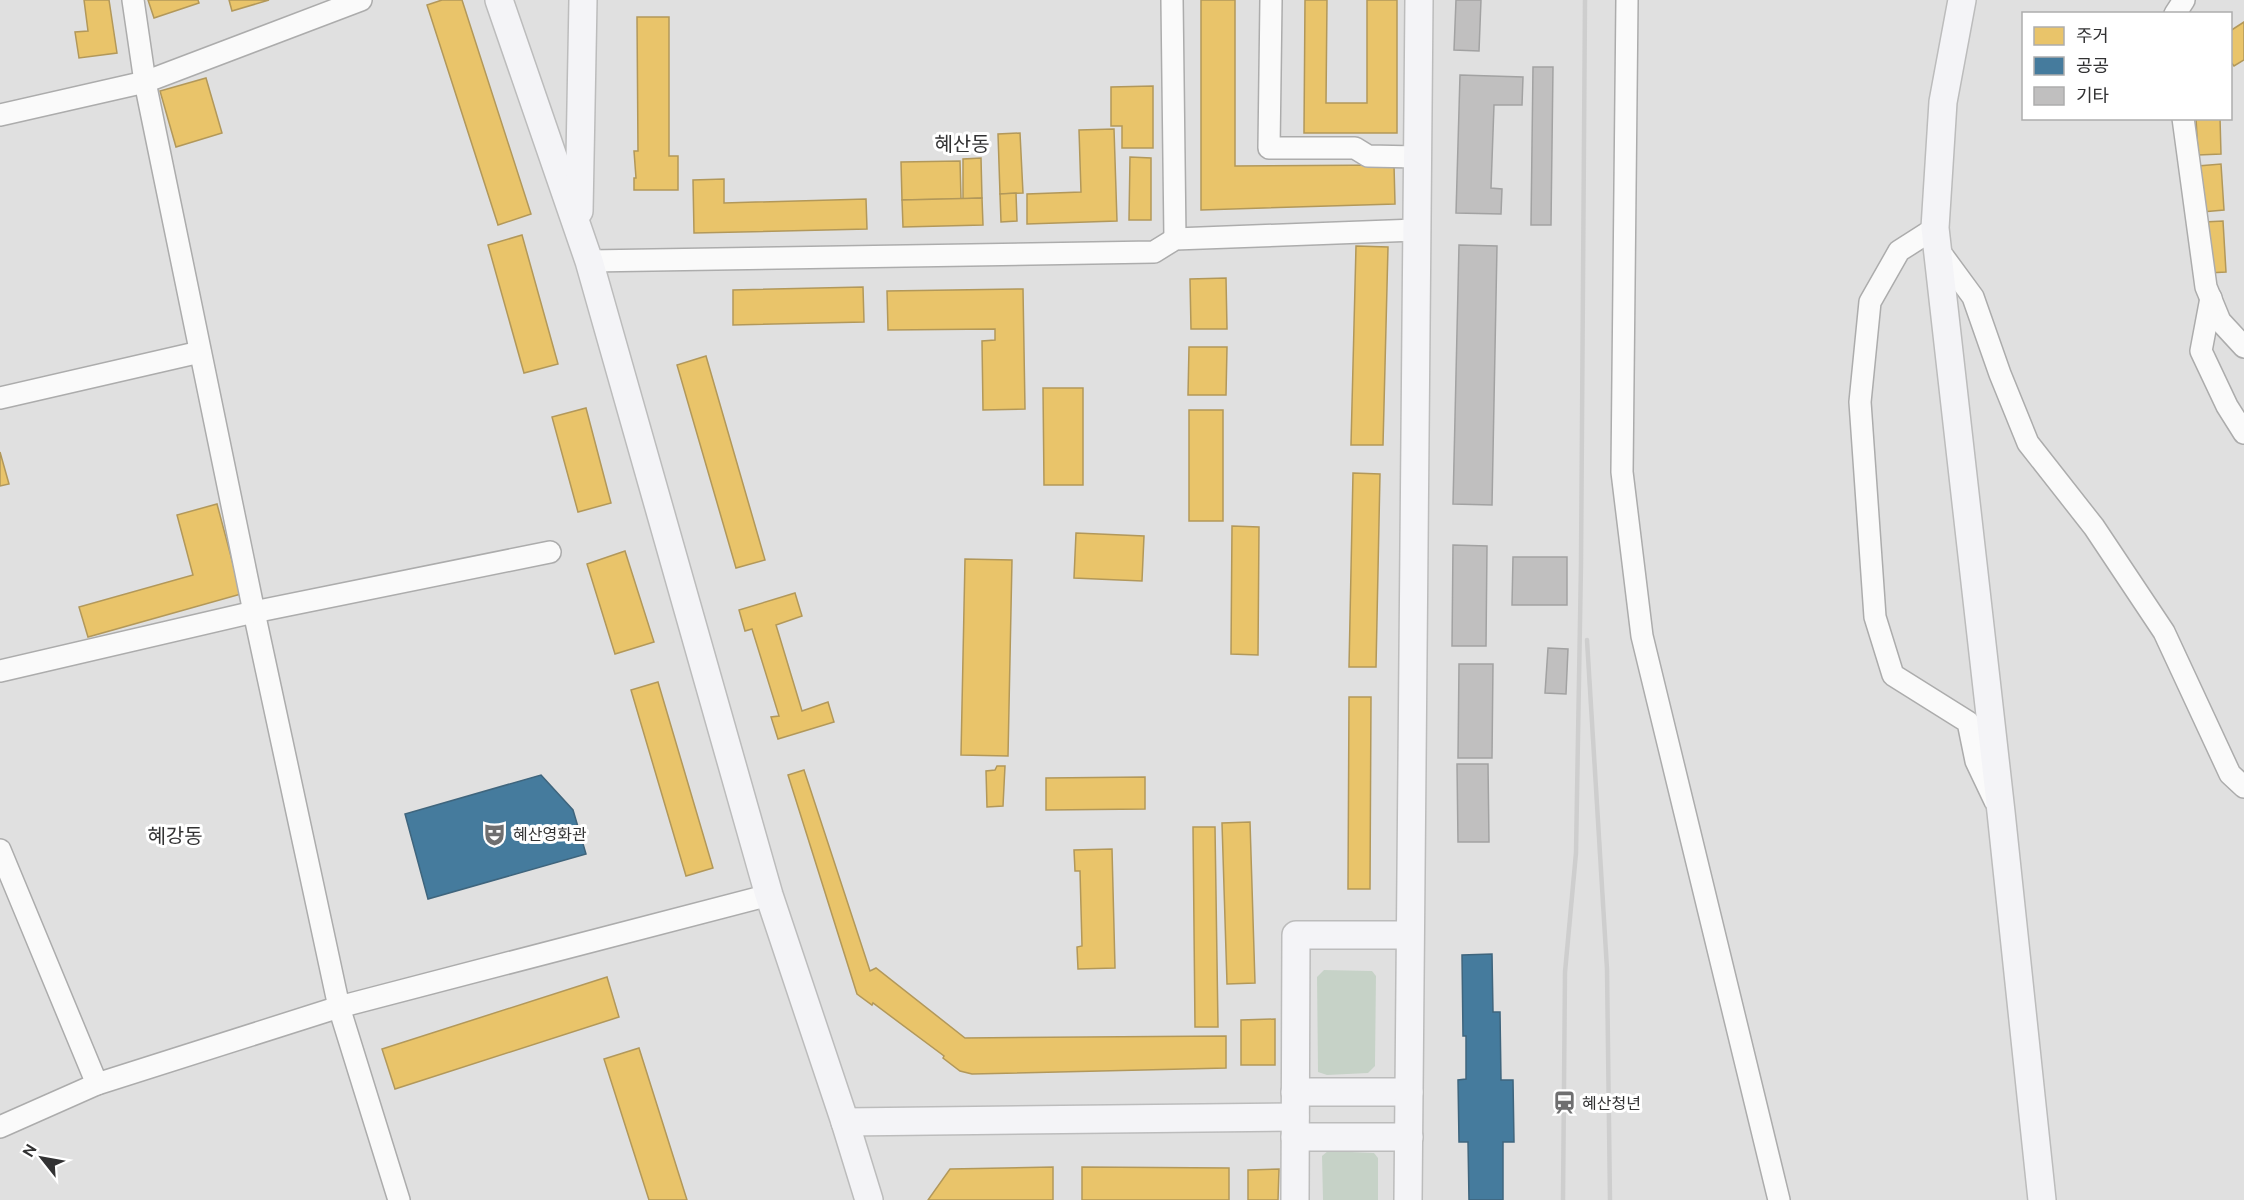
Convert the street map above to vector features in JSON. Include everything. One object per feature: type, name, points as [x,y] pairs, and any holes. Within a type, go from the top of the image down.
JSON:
[{"type":"main road","points":[[499,0],[590,261],[769,895],[869,1200]]},
{"type":"main road","points":[[579,230],[583,0]]},
{"type":"main road","points":[[1408,1200],[1419,0]]},
{"type":"main road","points":[[1962,0],[1943,102],[1936,238],[2042,1200]]},
{"type":"main road","points":[[1295,1200],[1296,935],[1409,935]]},
{"type":"main road","points":[[845,1122],[1295,1115],[1409,1092]]},
{"type":"main road","points":[[1295,1115],[1408,1137]]},
{"type":"street","points":[[133,0],[145,82],[254,612],[339,1006],[399,1200]]},
{"type":"street","points":[[0,115],[145,82],[361,0]]},
{"type":"street","points":[[1172,0],[1175,239]]},
{"type":"street","points":[[1271,0],[1269,148],[1355,148],[1368,156],[1417,158]]},
{"type":"street","points":[[1627,0],[1622,472],[1642,636],[1779,1200]]},
{"type":"street","points":[[2183,120],[2206,287],[2220,321],[2244,347]]},
{"type":"street","points":[[590,261],[1154,252],[1175,239],[1416,230]]},
{"type":"street","points":[[2001,812],[1976,761],[1968,722],[1893,675],[1875,617],[1860,402],[1870,302],[1899,251],[1936,238],[1973,297],[2000,374],[2028,443],[2094,527],[2164,632],[2230,774],[2244,787]]},
{"type":"street","points":[[2211,298],[2201,351],[2227,406],[2244,433]]},
{"type":"street","points":[[0,398],[201,352]]},
{"type":"street","points":[[0,671],[254,612],[550,552]]},
{"type":"street","points":[[0,850],[97,1084]]},
{"type":"street","points":[[0,1127],[97,1084],[339,1006],[769,895]]},
{"type":"shaded area","points":[[1324,970],[1372,971],[1376,976],[1375,1066],[1368,1073],[1327,1075],[1318,1072],[1317,977]]},
{"type":"shaded area","points":[[1328,1151],[1374,1153],[1378,1158],[1378,1200],[1323,1200],[1322,1156]]},
{"type":"building: 주거","points":[[84,0],[109,0],[117,53],[79,58],[75,32],[88,31]]},
{"type":"building: 주거","points":[[148,0],[198,0],[199,3],[154,18]]},
{"type":"building: 주거","points":[[229,0],[269,0],[232,11]]},
{"type":"building: 주거","points":[[442,0],[462,0],[531,214],[498,225],[427,5]]},
{"type":"building: 주거","points":[[1201,0],[1235,0],[1235,166],[1394,165],[1395,204],[1201,210]]},
{"type":"building: 주거","points":[[1305,0],[1327,0],[1326,103],[1367,103],[1367,0],[1397,0],[1397,133],[1304,133]]},
{"type":"building: 주거","points":[[637,17],[669,17],[669,156],[678,156],[678,190],[634,190],[634,178],[636,178],[634,151],[638,151]]},
{"type":"building: 주거","points":[[2244,22],[2244,60],[2234,66],[2232,64],[2232,30]]},
{"type":"building: 주거","points":[[206,78],[222,133],[176,147],[160,91]]},
{"type":"building: 주거","points":[[1153,86],[1153,148],[1122,148],[1122,126],[1111,126],[1111,87]]},
{"type":"building: 주거","points":[[2196,120],[2220,120],[2221,154],[2198,155]]},
{"type":"building: 주거","points":[[1114,129],[1117,221],[1027,224],[1027,194],[1081,192],[1079,130]]},
{"type":"building: 주거","points":[[1020,133],[1023,193],[1000,194],[998,134]]},
{"type":"building: 주거","points":[[1130,157],[1151,158],[1151,220],[1129,220]]},
{"type":"building: 주거","points":[[981,158],[982,198],[963,199],[963,159]]},
{"type":"building: 주거","points":[[960,161],[961,199],[902,200],[901,162]]},
{"type":"building: 주거","points":[[2221,164],[2224,210],[2202,212],[2198,166]]},
{"type":"building: 주거","points":[[724,179],[724,203],[866,199],[867,229],[694,233],[693,180]]},
{"type":"building: 주거","points":[[1016,193],[1017,221],[1001,222],[1000,194]]},
{"type":"building: 주거","points":[[982,198],[983,225],[903,227],[902,200]]},
{"type":"building: 주거","points":[[2223,221],[2226,272],[2208,273],[2204,222]]},
{"type":"building: 주거","points":[[522,235],[558,364],[524,373],[488,245]]},
{"type":"building: 주거","points":[[1356,246],[1388,247],[1383,445],[1351,445]]},
{"type":"building: 주거","points":[[1226,278],[1227,329],[1191,329],[1190,279]]},
{"type":"building: 주거","points":[[863,287],[864,322],[733,325],[733,290]]},
{"type":"building: 주거","points":[[1023,289],[1025,409],[983,410],[982,341],[995,340],[995,329],[888,330],[887,291]]},
{"type":"building: 주거","points":[[1189,347],[1227,347],[1226,395],[1188,395]]},
{"type":"building: 주거","points":[[706,356],[765,560],[736,568],[677,365]]},
{"type":"building: 주거","points":[[1043,388],[1083,388],[1083,485],[1044,485]]},
{"type":"building: 주거","points":[[586,408],[611,503],[578,512],[552,417]]},
{"type":"building: 주거","points":[[1189,410],[1223,410],[1223,521],[1189,521]]},
{"type":"building: 주거","points":[[0,452],[9,484],[0,486]]},
{"type":"building: 주거","points":[[1353,473],[1380,474],[1376,667],[1349,667]]},
{"type":"building: 주거","points":[[217,504],[241,594],[88,637],[79,607],[193,575],[177,515]]},
{"type":"building: 주거","points":[[1232,526],[1259,527],[1258,655],[1231,654]]},
{"type":"building: 주거","points":[[1076,533],[1144,536],[1142,581],[1074,578]]},
{"type":"building: 주거","points":[[625,551],[654,642],[615,654],[587,564]]},
{"type":"building: 주거","points":[[965,559],[1012,560],[1008,756],[961,755]]},
{"type":"building: 주거","points":[[795,593],[802,616],[776,625],[802,711],[828,702],[834,722],[778,739],[771,717],[779,716],[752,629],[745,631],[739,610]]},
{"type":"building: 주거","points":[[658,682],[713,868],[686,876],[631,690]]},
{"type":"building: 주거","points":[[1349,697],[1371,697],[1370,889],[1348,889]]},
{"type":"building: 주거","points":[[997,766],[1005,766],[1003,806],[987,807],[986,771],[995,770]]},
{"type":"building: 주거","points":[[804,770],[870,971],[876,968],[965,1038],[1226,1036],[1226,1068],[972,1074],[960,1071],[943,1058],[944,1056],[873,1003],[872,1005],[857,994],[788,775]]},
{"type":"building: 주거","points":[[1145,777],[1145,809],[1046,810],[1046,778]]},
{"type":"building: 주거","points":[[1250,822],[1255,983],[1227,984],[1222,823]]},
{"type":"building: 주거","points":[[1193,827],[1215,827],[1218,1027],[1195,1027]]},
{"type":"building: 주거","points":[[1112,849],[1115,968],[1078,969],[1077,947],[1082,946],[1080,871],[1075,871],[1074,850]]},
{"type":"building: 주거","points":[[607,977],[619,1017],[395,1089],[382,1049]]},
{"type":"building: 주거","points":[[1275,1019],[1275,1065],[1241,1065],[1241,1020]]},
{"type":"building: 주거","points":[[639,1048],[687,1200],[649,1200],[604,1059]]},
{"type":"building: 주거","points":[[1053,1167],[1053,1200],[928,1200],[950,1169]]},
{"type":"building: 주거","points":[[1082,1167],[1229,1168],[1229,1200],[1082,1200]]},
{"type":"building: 주거","points":[[1279,1169],[1278,1200],[1248,1200],[1248,1170]]},
{"type":"building: 공공","name":"혜산영화관","points":[[541,775],[573,810],[586,854],[428,899],[405,814]]},
{"type":"building: 공공","points":[[1492,954],[1493,1012],[1500,1012],[1501,1080],[1513,1080],[1514,1142],[1503,1142],[1503,1200],[1469,1200],[1468,1142],[1459,1142],[1458,1080],[1466,1079],[1462,955]]},
{"type":"building: 기타","points":[[1456,0],[1481,0],[1479,51],[1454,50]]},
{"type":"building: 기타","points":[[1533,67],[1553,67],[1551,225],[1531,225]]},
{"type":"building: 기타","points":[[1460,75],[1523,77],[1522,105],[1494,105],[1491,188],[1502,189],[1501,214],[1456,213]]},
{"type":"building: 기타","points":[[1459,245],[1497,246],[1492,505],[1453,504]]},
{"type":"building: 기타","points":[[1453,545],[1487,546],[1486,646],[1452,646]]},
{"type":"building: 기타","points":[[1513,557],[1567,557],[1567,605],[1512,605]]},
{"type":"building: 기타","points":[[1548,648],[1568,649],[1566,694],[1545,693]]},
{"type":"building: 기타","points":[[1459,664],[1493,664],[1492,758],[1458,758]]},
{"type":"building: 기타","points":[[1457,764],[1488,764],[1489,842],[1458,842]]},
{"type":"railway","points":[[1563,1200],[1565,972],[1576,853],[1581,564],[1585,0]]},
{"type":"railway","points":[[1587,640],[1607,969],[1610,1200]]},
{"type":"place","name":"혜산영화관","points":[[495,834]]},
{"type":"place","name":"혜산청년","points":[[1564,1103]]},
{"type":"district","name":"혜산동","points":[[962,143]]},
{"type":"district","name":"혜강동","points":[[175,835]]}]
